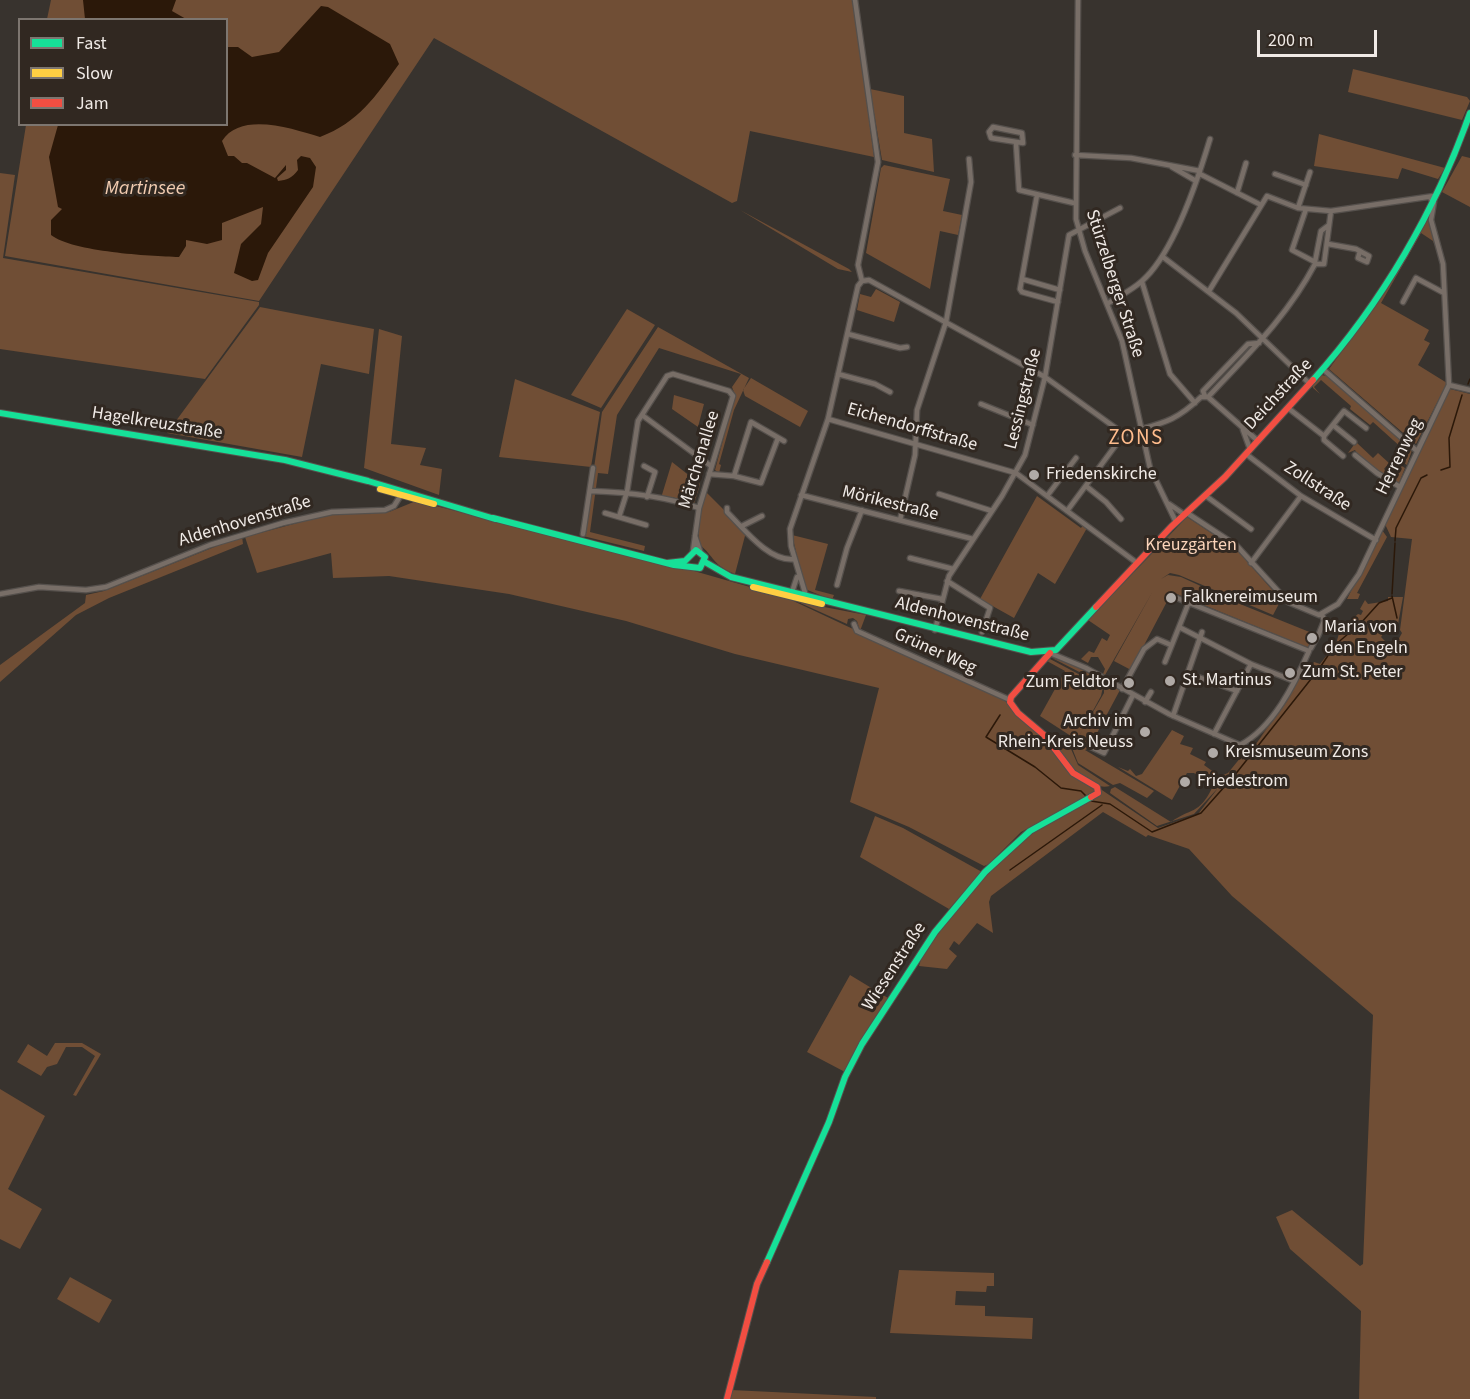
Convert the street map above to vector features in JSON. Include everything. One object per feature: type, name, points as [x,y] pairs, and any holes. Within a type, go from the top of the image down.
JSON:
[{"type":"street","points":[[855,0],[878,162],[858,265],[862,281]]},
{"type":"street","name":"Stürzelberger Straße","points":[[1078,0],[1074,203],[1078,230],[1124,347],[1150,468],[1176,522]]},
{"type":"street","name":"Deichstraße","points":[[1050,653],[1061,647],[1176,522],[1206,496],[1248,452],[1324,369],[1358,327],[1390,279],[1457,150],[1470,113]]},
{"type":"street","points":[[991,128],[1022,133],[1023,143],[1016,143],[992,138],[991,128]]},
{"type":"street","points":[[1107,304],[1142,282],[1163,257],[1200,172],[1210,140]]},
{"type":"street","points":[[1016,143],[1019,190],[1074,203]]},
{"type":"street","points":[[1075,155],[1131,158],[1200,172],[1261,205]]},
{"type":"street","points":[[900,520],[916,444],[916,416],[922,387],[946,322],[971,182],[969,159]]},
{"type":"street","points":[[1237,193],[1246,163]]},
{"type":"street","points":[[1170,165],[1196,181]]},
{"type":"street","points":[[1298,208],[1310,172]]},
{"type":"street","points":[[1275,174],[1306,185]]},
{"type":"street","points":[[1037,195],[1021,291],[1059,302]]},
{"type":"street","points":[[1209,291],[1259,213],[1267,196],[1272,196],[1298,208],[1331,211],[1432,198]]},
{"type":"street","name":"Herrenweg","points":[[1322,614],[1342,599],[1359,574],[1449,385],[1442,259],[1431,220],[1434,202],[1432,198]]},
{"type":"street","points":[[1078,230],[1120,208]]},
{"type":"street","points":[[1306,209],[1292,250],[1315,263],[1324,264],[1331,211]]},
{"type":"street","points":[[1258,441],[1203,391],[1248,344],[1261,340],[1294,302],[1315,263],[1320,231],[1329,225]]},
{"type":"street","name":"Lessingstraße","points":[[935,630],[947,581],[953,569],[1016,473],[1025,455],[1045,377],[1068,240],[1069,236],[1078,230]]},
{"type":"street","points":[[1328,244],[1360,251]]},
{"type":"street","points":[[1163,257],[1209,291],[1310,384]]},
{"type":"street","points":[[1403,302],[1416,278],[1444,293]]},
{"type":"street","points":[[1022,279],[1060,290]]},
{"type":"street","points":[[806,596],[794,559],[790,529],[828,419],[858,286],[862,281],[870,280],[1045,377],[1124,434]]},
{"type":"street","points":[[1142,282],[1170,374],[1195,403]]},
{"type":"street","points":[[848,334],[900,348],[907,346]]},
{"type":"street","points":[[1324,369],[1417,451]]},
{"type":"street","name":"Märchenallee","points":[[642,415],[670,374],[732,394],[699,508],[695,535],[696,551]]},
{"type":"street","points":[[838,374],[875,384],[890,392]]},
{"type":"street","points":[[1449,385],[1470,390]]},
{"type":"street","points":[[1067,511],[1124,434],[1175,419],[1206,396]]},
{"type":"street","points":[[981,404],[1033,425]]},
{"type":"street","points":[[1288,408],[1324,436],[1324,440],[1343,456]]},
{"type":"street","points":[[1324,436],[1344,411],[1366,428]]},
{"type":"street","name":"Hagelkreuzstraße","points":[[0,413],[259,455],[309,466],[404,493]]},
{"type":"street","points":[[620,517],[642,415],[711,466]]},
{"type":"street","points":[[743,419],[784,441]]},
{"type":"street","name":"Eichendorffstraße","points":[[828,419],[1016,473],[1137,563]]},
{"type":"street","points":[[734,476],[751,422]]},
{"type":"street","points":[[1333,425],[1354,442]]},
{"type":"street","points":[[1242,428],[1248,452]]},
{"type":"street","points":[[709,474],[734,476],[761,483],[778,438]]},
{"type":"street","name":"Zollstraße","points":[[1248,452],[1301,496],[1376,540]]},
{"type":"street","points":[[1355,454],[1377,473],[1400,487]]},
{"type":"street","points":[[1047,496],[1076,458]]},
{"type":"street","points":[[644,466],[655,472],[647,496]]},
{"type":"street","points":[[583,534],[593,468]]},
{"type":"street","points":[[1086,486],[1106,502],[1121,519]]},
{"type":"street","points":[[591,491],[627,492],[672,500],[699,508]]},
{"type":"street","points":[[404,493],[495,519],[667,562],[689,561],[696,551],[703,553],[704,564]]},
{"type":"street","name":"Aldenhovenstraße","points":[[0,594],[39,586],[86,590],[106,587],[210,545],[283,523],[332,512],[390,509],[404,493]]},
{"type":"street","points":[[939,494],[992,510]]},
{"type":"street","name":"Mörikestraße","points":[[801,495],[973,539]]},
{"type":"street","points":[[1206,496],[1251,529]]},
{"type":"street","points":[[1251,563],[1301,496]]},
{"type":"street","name":"Stürzelberger Straße","points":[[1165,499],[1233,543],[1288,602],[1314,615],[1322,614]]},
{"type":"street","points":[[727,508],[728,512],[774,556],[794,559]]},
{"type":"street","points":[[837,585],[847,548],[862,510]]},
{"type":"street","points":[[605,513],[646,525]]},
{"type":"street","points":[[742,526],[762,516]]},
{"type":"street","points":[[910,558],[953,569]]},
{"type":"street","points":[[689,561],[696,568],[704,564]]},
{"type":"street","points":[[704,564],[727,579],[778,593],[795,595]]},
{"type":"street","name":"Aldenhovenstraße","points":[[704,564],[731,577],[867,612]]},
{"type":"street","points":[[795,595],[798,574]]},
{"type":"street","points":[[947,581],[990,608],[982,632]]},
{"type":"street","points":[[795,595],[801,585]]},
{"type":"street","points":[[899,591],[942,599]]},
{"type":"street","name":"Aldenhovenstraße","points":[[795,595],[1021,651],[1050,653]]},
{"type":"street","points":[[1177,598],[1310,650]]},
{"type":"street","points":[[1165,662],[1189,602]]},
{"type":"street","points":[[1010,700],[1050,653],[1067,658],[1173,716],[1240,745],[1257,735],[1294,681],[1324,621],[1322,614]]},
{"type":"street","name":"Grüner Weg","points":[[854,624],[857,631],[1010,700]]},
{"type":"street","points":[[1179,627],[1201,635],[1251,664],[1294,681]]},
{"type":"street","points":[[1173,716],[1201,635]]},
{"type":"street","points":[[1122,689],[1144,649],[1157,639],[1171,645]]},
{"type":"street","points":[[1061,647],[1067,658]]},
{"type":"street","points":[[1214,734],[1251,664]]},
{"type":"street","points":[[1187,673],[1237,691]]},
{"type":"street","points":[[1145,702],[1151,692]]},
{"type":"street","points":[[1091,747],[1104,753],[1133,695]]},
{"type":"street","name":"Wiesenstraße","points":[[727,1399],[757,1284],[829,1122],[845,1077],[862,1044],[951,910],[986,872],[1030,831],[1098,793],[1098,787],[1066,766],[1050,741],[1018,713],[1010,700]]},
{"type":"green space","points":[[51,0],[853,0],[874,157],[750,131],[737,201],[732,203],[434,38],[259,301],[5,256],[26,126],[228,126],[228,18],[47,18]]},
{"type":"green space","points":[[1353,69],[1467,97],[1470,101],[1462,120],[1348,92]]},
{"type":"green space","points":[[870,89],[904,96],[904,133],[932,139],[934,172],[882,160]]},
{"type":"green space","points":[[1319,134],[1445,168],[1438,179],[1402,168],[1398,179],[1314,166]]},
{"type":"green space","points":[[1462,156],[1470,158],[1470,207],[1442,192]]},
{"type":"green space","points":[[884,165],[950,179],[943,211],[962,215],[958,235],[940,231],[930,289],[866,253],[881,168]]},
{"type":"green space","points":[[0,173],[15,175],[3,258],[259,302],[259,305],[205,379],[0,349]]},
{"type":"green space","points":[[1431,203],[1430,215],[1441,260],[1433,241],[1421,233],[1381,303],[1429,330],[1424,340],[1430,343],[1418,365],[1447,383],[1416,444],[1329,369],[1369,314]]},
{"type":"green space","points":[[740,210],[849,269],[852,272],[838,269]]},
{"type":"green space","points":[[876,289],[900,302],[894,322],[857,310],[860,294],[871,297]]},
{"type":"green space","points":[[260,307],[374,329],[369,374],[321,364],[302,457],[167,433]]},
{"type":"green space","points":[[627,309],[655,325],[601,408],[571,395]]},
{"type":"green space","points":[[658,327],[749,378],[734,410],[719,464],[721,465],[719,473],[715,470],[735,395],[732,387],[741,374],[659,348],[617,415],[608,474],[598,473],[590,532],[645,546],[644,551],[583,536],[587,532],[585,531],[602,412]]},
{"type":"green space","points":[[379,329],[402,336],[391,444],[426,448],[420,465],[442,469],[439,495],[364,468]]},
{"type":"green space","points":[[1320,375],[1328,376],[1412,450],[1407,465],[1399,460],[1403,449],[1373,422],[1370,425],[1350,409],[1351,406],[1321,380],[1314,387],[1320,394],[1313,388],[1312,384]]},
{"type":"green space","points":[[751,378],[808,411],[800,427],[745,396],[743,390]]},
{"type":"green space","points":[[515,379],[600,412],[591,467],[499,457]]},
{"type":"green space","points":[[1450,389],[1470,394],[1470,1399],[1359,1399],[1361,1311],[1290,1249],[1276,1217],[1292,1210],[1360,1266],[1363,1264],[1373,1015],[1232,896],[1189,849],[1148,835],[1146,837],[1103,812],[991,896],[989,902],[993,933],[977,923],[959,945],[954,941],[949,949],[957,956],[947,969],[919,966],[923,953],[986,872],[1036,830],[1085,798],[1021,832],[989,864],[984,866],[909,827],[850,802],[879,688],[735,654],[626,621],[509,594],[389,576],[333,578],[331,553],[257,573],[245,537],[327,515],[389,512],[416,501],[687,569],[785,597],[1004,700],[1044,739],[1062,763],[1158,828],[1198,814],[1218,788],[1194,814],[1173,821],[1203,803],[1212,788],[1209,787],[1216,778],[1228,773],[1241,757],[1242,760],[1250,752],[1300,684],[1260,738],[1299,679],[1303,679],[1314,662],[1320,664],[1336,644],[1340,630],[1358,614],[1361,615],[1363,611],[1360,609],[1365,600],[1368,604],[1388,601],[1388,597],[1403,597],[1398,624],[1392,622],[1381,637],[1393,649],[1402,633],[1400,630],[1412,539],[1391,537],[1385,524]]},
{"type":"green space","points":[[674,395],[704,404],[698,427],[672,409]]},
{"type":"green space","points":[[1356,442],[1373,458],[1378,453],[1389,463],[1384,469],[1391,475],[1397,468],[1395,465],[1397,463],[1405,468],[1399,483],[1361,460],[1355,450],[1348,453]]},
{"type":"green space","points":[[672,462],[700,484],[694,504],[672,497],[661,498]]},
{"type":"green space","points":[[706,492],[746,532],[735,574],[718,564],[699,544],[698,519]]},
{"type":"green space","points":[[1037,496],[1081,528],[1083,525],[1087,528],[1055,584],[1038,573],[1014,618],[980,599]]},
{"type":"green space","name":"Kreuzgärten","points":[[1187,517],[1237,550],[1281,600],[1273,615],[1179,575],[1170,573],[1161,579],[1168,575],[1181,577],[1312,633],[1309,648],[1172,592],[1131,670],[1114,661],[1153,591],[1105,675],[1103,674],[1105,669],[1098,657],[1091,657],[1088,663],[1081,659],[1089,651],[1094,653],[1102,638],[1107,641],[1110,635],[1088,620]]},
{"type":"green space","points":[[1382,530],[1387,537],[1357,593],[1360,594],[1358,599],[1347,599]]},
{"type":"green space","points":[[792,535],[828,544],[815,590],[834,595],[832,600],[805,589]]},
{"type":"green space","points":[[242,536],[243,544],[109,598],[76,615],[0,682],[0,665],[85,603],[86,595],[104,591]]},
{"type":"green space","points":[[798,602],[866,615],[860,631],[857,621],[853,618],[848,619],[847,624]]},
{"type":"green space","points":[[1052,658],[1071,664],[1120,690],[1089,748],[1085,750],[1154,791],[1147,798],[1120,783],[1113,785],[1078,763],[1072,748],[1104,693],[1104,687],[1099,682]]},
{"type":"green space","points":[[1050,659],[1103,687],[1101,696],[1077,740],[1040,716],[1065,671],[1047,661]]},
{"type":"green space","points":[[1172,730],[1184,736],[1180,744],[1193,748],[1190,754],[1206,762],[1204,765],[1215,773],[1206,781],[1194,773],[1187,773],[1172,800],[1118,767],[1128,771],[1130,769],[1136,776],[1142,774]]},
{"type":"green space","points":[[1068,738],[1075,742],[1071,749],[1078,765],[1110,786],[1094,785],[1074,769],[1058,749],[1061,750]]},
{"type":"green space","points":[[1115,787],[1170,822],[1157,826],[1110,793],[1111,789]]},
{"type":"green space","points":[[875,816],[903,828],[982,872],[949,909],[860,857]]},
{"type":"green space","points":[[850,975],[888,998],[845,1072],[807,1052]]},
{"type":"green space","points":[[55,1043],[82,1043],[101,1054],[76,1096],[73,1095],[95,1056],[82,1047],[66,1047],[57,1064],[47,1067],[41,1076],[17,1062],[28,1044],[47,1056]]},
{"type":"green space","points":[[0,1089],[45,1116],[8,1189],[42,1209],[20,1249],[0,1239]]},
{"type":"green space","points":[[899,1270],[994,1273],[994,1286],[987,1286],[986,1292],[956,1291],[955,1305],[985,1306],[985,1316],[1033,1318],[1032,1339],[890,1333]]},
{"type":"green space","points":[[70,1277],[112,1300],[99,1323],[57,1299]]},
{"type":"green space","points":[[731,1390],[876,1397],[876,1399],[730,1399]]},
{"type":"water","points":[[83,0],[176,0],[172,11],[184,18],[85,18]]},
{"type":"water","name":"Martinsee","points":[[321,6],[328,7],[390,44],[399,64],[374,98],[356,116],[334,131],[320,137],[282,127],[254,124],[231,132],[222,141],[228,156],[234,156],[242,163],[247,163],[275,178],[286,165],[286,170],[277,178],[278,181],[296,173],[297,160],[301,156],[310,158],[316,167],[313,187],[268,253],[258,280],[252,281],[234,273],[241,244],[261,224],[263,207],[222,223],[222,240],[207,244],[186,240],[186,246],[179,257],[94,249],[62,241],[51,235],[51,220],[62,209],[58,207],[49,157],[58,126],[228,126],[228,47],[238,47],[252,57],[279,52]]},
{"type":"waterway","points":[[1468,384],[1470,379]]},
{"type":"waterway","points":[[1441,470],[1450,467],[1449,438],[1462,395]]},
{"type":"waterway","points":[[1395,541],[1396,528],[1421,478],[1427,475]]},
{"type":"waterway","points":[[1392,594],[1395,543]]},
{"type":"waterway","points":[[1392,596],[1397,618]]},
{"type":"waterway","points":[[1360,624],[1379,603],[1392,598]]},
{"type":"waterway","points":[[1091,801],[1110,804],[1152,832],[1201,813],[1234,776],[1319,669],[1335,645],[1355,628]]},
{"type":"waterway","points":[[1000,715],[986,737],[1035,767],[1061,788],[1081,791],[1087,797]]},
{"type":"waterway","points":[[1010,870],[1102,805]]},
{"type":"traffic: fast","points":[[1313,380],[1362,319],[1405,254],[1441,185],[1470,113]]},
{"type":"traffic: fast","points":[[0,413],[285,460],[368,481],[495,519]]},
{"type":"traffic: fast","points":[[493,518],[674,565],[700,568],[705,557],[696,550],[685,561],[667,563]]},
{"type":"traffic: fast","points":[[705,562],[731,577],[1031,652],[1056,650],[1096,607]]},
{"type":"traffic: fast","points":[[767,1262],[829,1122],[845,1077],[862,1044],[935,932],[985,872],[1030,831],[1091,797]]},
{"type":"traffic: slow","points":[[380,489],[434,504]]},
{"type":"traffic: slow","points":[[753,587],[822,604]]},
{"type":"traffic: jam","points":[[1096,607],[1171,527],[1225,477],[1313,380]]},
{"type":"traffic: jam","points":[[1050,653],[1011,697],[1010,702],[1018,713],[1044,735],[1073,773],[1097,787],[1098,793],[1091,797]]},
{"type":"traffic: jam","points":[[727,1399],[757,1284],[767,1262]]},
{"type":"place","name":"Friedenskirche","points":[[1034,475]]},
{"type":"place","name":"Falknereimuseum","points":[[1171,598]]},
{"type":"place","name":"Maria von den Engeln","points":[[1312,638]]},
{"type":"place","name":"Zum St. Peter","points":[[1290,673]]},
{"type":"place","name":"St. Martinus","points":[[1170,681]]},
{"type":"place","name":"Zum Feldtor","points":[[1129,683]]},
{"type":"place","name":"Archiv im Rhein-Kreis Neuss","points":[[1145,732]]},
{"type":"place","name":"Kreismuseum Zons","points":[[1213,753]]},
{"type":"place","name":"Friedestrom","points":[[1185,782]]},
{"type":"district","name":"ZONS","points":[[1136,439]]}]
